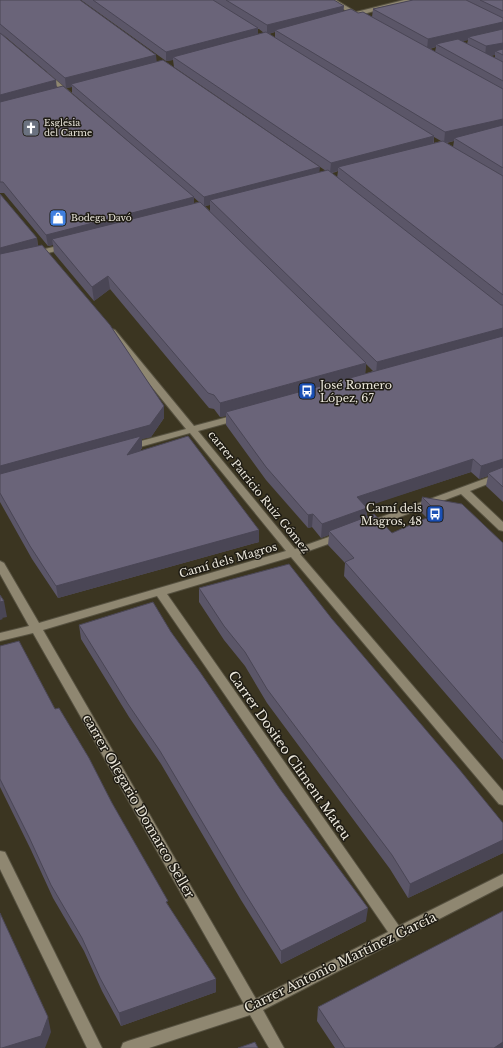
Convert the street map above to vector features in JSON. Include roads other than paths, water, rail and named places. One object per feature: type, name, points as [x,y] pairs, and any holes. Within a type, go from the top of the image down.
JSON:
[{"type":"street","points":[[332,0],[362,17]]},
{"type":"street","points":[[348,16],[410,0]]},
{"type":"street","points":[[42,71],[78,101]]},
{"type":"street","points":[[36,240],[48,254]]},
{"type":"street","points":[[30,255],[48,254],[76,244]]},
{"type":"street","name":"carrer Patricio Ruiz Gómez","points":[[107,325],[293,553],[503,800]]},
{"type":"street","points":[[119,450],[252,413]]},
{"type":"street","name":"Camí dels Magros","points":[[0,637],[36,628],[293,553],[503,475]]},
{"type":"street","points":[[464,490],[503,528]]},
{"type":"street","name":"carrer Olegario Domarco Seller","points":[[0,565],[277,1048]]},
{"type":"street","name":"Carrer Dositeo Climent Mateu","points":[[160,592],[397,934]]},
{"type":"street","points":[[0,856],[95,1048]]},
{"type":"street","name":"Carrer Antonio Martínez García","points":[[128,1048],[254,1007],[503,880]]},
{"type":"place","name":"Església del Carme","points":[[31,128]]},
{"type":"place","name":"Bodega Davó","points":[[58,218]]},
{"type":"place","name":"José Romero López, 67","points":[[307,391]]},
{"type":"place","name":"Camí dels Magros, 48","points":[[435,514]]}]
